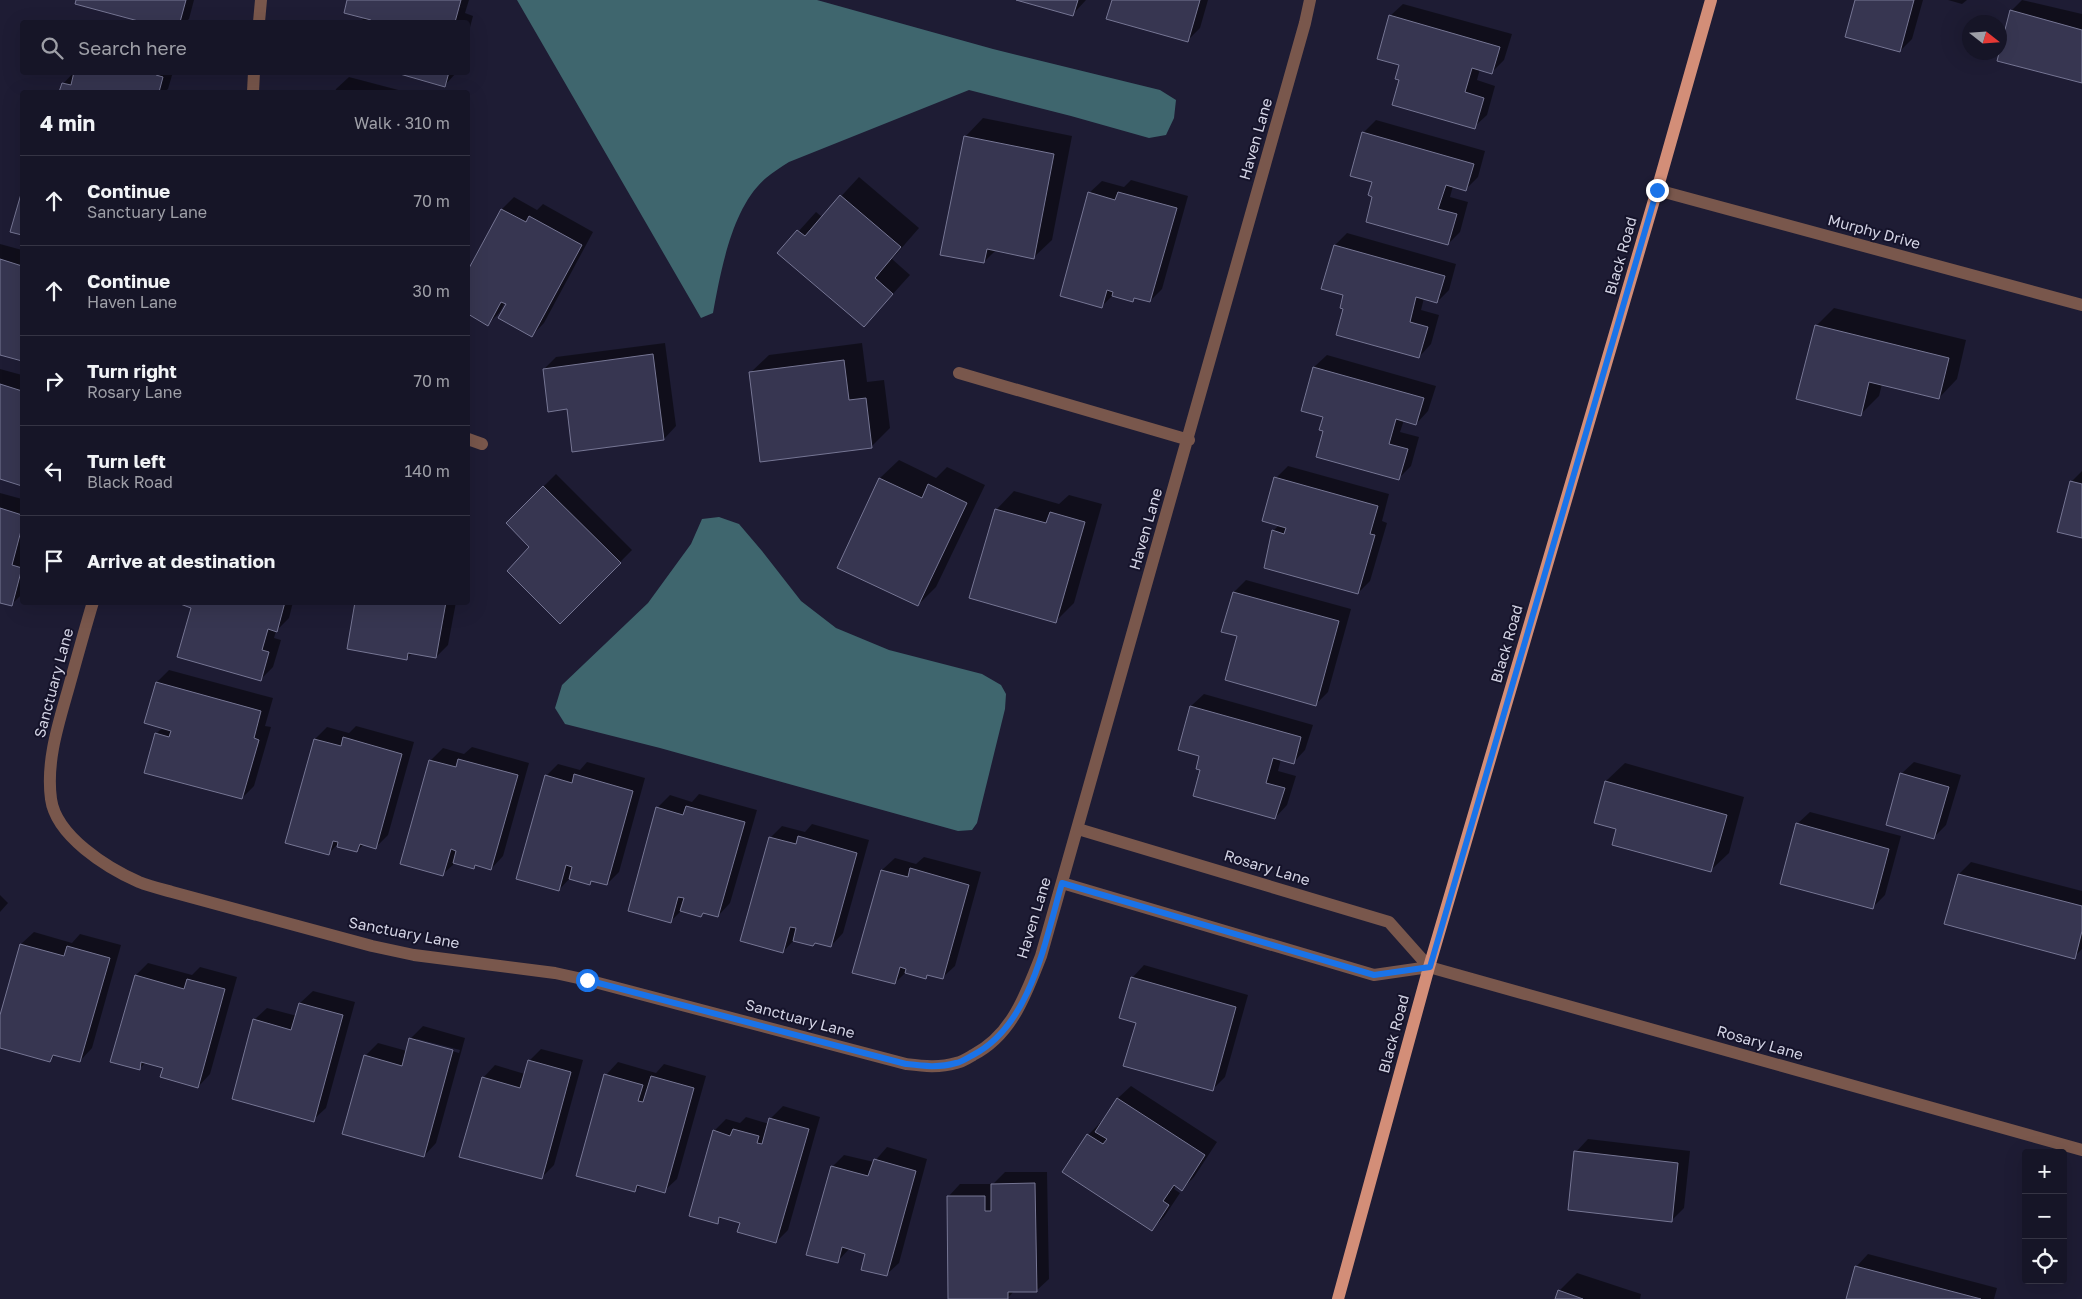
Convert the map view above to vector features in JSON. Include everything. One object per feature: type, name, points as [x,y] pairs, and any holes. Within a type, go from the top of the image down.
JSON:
[{"type":"main road","name":"Black Road","points":[[1338,1299],[1430,967],[1711,0]]},
{"type":"street","points":[[259,20],[261,0]]},
{"type":"street","name":"Haven Lane","points":[[982,1050],[1000,1035],[1016,1015],[1041,956],[1189,440],[1310,0]]},
{"type":"street","points":[[253,90],[254,75]]},
{"type":"street","name":"Murphy Drive","points":[[1657,190],[2082,305]]},
{"type":"street","points":[[959,373],[1189,440]]},
{"type":"street","points":[[470,440],[482,444]]},
{"type":"street","name":"Sanctuary Lane","points":[[92,605],[53,742],[50,776],[51,800],[61,823],[76,843],[117,870],[140,882],[372,946],[414,955],[555,973],[587,980],[906,1064],[931,1067],[957,1063],[982,1050]]},
{"type":"street","name":"Rosary Lane","points":[[1078,829],[1389,922],[1430,967]]},
{"type":"street","name":"Rosary Lane","points":[[1062,883],[1374,975],[1430,967],[2082,1150]]},
{"type":"shaded area","points":[[517,0],[817,0],[993,49],[1160,90],[1176,100],[1174,118],[1166,135],[1149,138],[969,90],[789,162],[766,178],[754,190],[744,205],[736,222],[724,259],[713,313],[701,318]]},
{"type":"shaded area","points":[[719,517],[739,524],[801,601],[836,628],[889,650],[982,674],[1001,685],[1006,694],[1005,709],[977,823],[972,830],[958,831],[660,748],[565,724],[555,708],[562,685],[648,603],[691,544],[702,519]]},
{"type":"building","points":[[76,0],[186,0],[181,20],[135,20],[75,4]]},
{"type":"building","points":[[347,0],[461,0],[456,20],[371,20],[344,13]]},
{"type":"building","points":[[1016,0],[1078,0],[1073,16]]},
{"type":"building","points":[[1112,0],[1200,0],[1188,42],[1106,19]]},
{"type":"building","points":[[1855,0],[1914,0],[1900,52],[1845,37]]},
{"type":"building","points":[[2010,10],[2082,30],[2082,83],[1997,61],[2007,60],[2007,22]]},
{"type":"building","points":[[1389,15],[1500,47],[1492,74],[1472,68],[1465,92],[1484,98],[1475,129],[1392,105],[1399,80],[1395,79],[1399,65],[1377,59]]},
{"type":"building","points":[[73,75],[156,75],[163,77],[160,90],[60,90],[62,83],[71,85]]},
{"type":"building","points":[[403,75],[448,75],[445,87]]},
{"type":"building","points":[[1362,132],[1474,164],[1466,191],[1446,185],[1438,209],[1457,214],[1448,245],[1366,222],[1372,197],[1368,195],[1372,182],[1350,176]]},
{"type":"building","points":[[964,136],[1054,154],[1034,259],[987,249],[984,263],[940,255]]},
{"type":"building","points":[[1088,192],[1115,200],[1118,192],[1177,208],[1150,302],[1134,298],[1133,302],[1112,296],[1113,292],[1107,290],[1102,308],[1060,296]]},
{"type":"building","points":[[840,195],[901,247],[875,278],[893,294],[864,327],[777,253],[797,230],[805,236]]},
{"type":"building","points":[[20,197],[20,234],[10,232]]},
{"type":"building","points":[[501,209],[526,222],[529,216],[582,245],[532,337],[498,318],[506,304],[501,302],[488,326],[470,315],[470,266]]},
{"type":"building","points":[[1334,245],[1445,276],[1437,303],[1416,297],[1410,322],[1428,327],[1419,358],[1336,335],[1343,309],[1340,308],[1343,295],[1321,289]]},
{"type":"building","points":[[0,259],[20,265],[20,360],[0,355]]},
{"type":"building","points":[[1815,325],[1949,358],[1939,399],[1869,382],[1861,416],[1796,399]]},
{"type":"building","points":[[653,354],[664,440],[572,452],[567,409],[548,412],[543,369]]},
{"type":"building","points":[[844,360],[849,400],[866,398],[872,448],[760,462],[749,372]]},
{"type":"building","points":[[1313,367],[1424,398],[1416,425],[1396,419],[1389,444],[1408,449],[1399,480],[1316,457],[1323,431],[1319,430],[1323,417],[1301,411]]},
{"type":"building","points":[[0,384],[20,390],[20,485],[0,479]]},
{"type":"building","points":[[1274,477],[1378,506],[1370,534],[1375,535],[1358,594],[1264,568],[1272,530],[1284,534],[1286,528],[1262,521]]},
{"type":"building","points":[[879,478],[922,498],[928,484],[967,503],[918,606],[837,568]]},
{"type":"building","points":[[2070,481],[2082,484],[2082,538],[2057,532]]},
{"type":"building","points":[[543,486],[621,563],[560,624],[507,571],[529,547],[506,523]]},
{"type":"building","points":[[0,508],[20,514],[20,535],[12,565],[20,567],[20,576],[12,606],[0,603]]},
{"type":"building","points":[[995,509],[1046,523],[1050,512],[1085,522],[1056,623],[969,598]]},
{"type":"building","points":[[1233,592],[1339,621],[1316,706],[1225,680],[1237,636],[1221,632]]},
{"type":"building","points":[[183,605],[284,605],[277,632],[268,629],[262,650],[269,652],[261,681],[177,657],[191,608]]},
{"type":"building","points":[[354,605],[445,605],[436,658],[408,653],[407,660],[347,649]]},
{"type":"building","points":[[156,682],[261,711],[254,738],[259,740],[242,799],[144,773],[155,733],[169,737],[171,731],[144,723]]},
{"type":"building","points":[[1190,706],[1301,737],[1294,764],[1273,758],[1266,783],[1285,788],[1275,819],[1193,796],[1200,770],[1196,769],[1199,756],[1178,750]]},
{"type":"building","points":[[343,737],[402,754],[376,849],[360,844],[357,852],[337,847],[338,842],[333,841],[329,855],[285,843],[314,739],[341,746]]},
{"type":"building","points":[[458,759],[518,775],[491,870],[475,865],[474,869],[453,863],[456,851],[451,849],[443,876],[400,864],[429,760],[456,767]]},
{"type":"building","points":[[1900,773],[1949,787],[1934,839],[1886,825]]},
{"type":"building","points":[[574,774],[633,791],[607,885],[591,881],[590,885],[569,879],[572,867],[566,865],[559,891],[516,879],[545,775],[572,783]]},
{"type":"building","points":[[1605,781],[1727,815],[1711,872],[1612,845],[1616,829],[1594,823]]},
{"type":"building","points":[[686,806],[745,822],[718,917],[703,913],[701,917],[680,911],[684,898],[678,897],[671,923],[628,911],[656,807],[683,815]]},
{"type":"building","points":[[1796,823],[1889,849],[1873,909],[1780,884]]},
{"type":"building","points":[[798,836],[857,853],[831,947],[815,943],[813,946],[793,941],[796,928],[790,927],[783,953],[740,941],[769,837],[796,844]]},
{"type":"building","points":[[910,868],[969,885],[943,979],[927,975],[926,979],[905,973],[906,969],[900,967],[895,984],[852,973],[881,870],[908,877]]},
{"type":"building","points":[[1958,874],[2082,906],[2082,931],[2075,959],[1944,924]]},
{"type":"building","points":[[20,944],[64,956],[67,946],[110,958],[80,1062],[53,1055],[50,1062],[0,1048],[0,1015]]},
{"type":"building","points":[[135,975],[184,989],[187,979],[225,989],[198,1088],[160,1077],[163,1068],[141,1062],[140,1070],[110,1062]]},
{"type":"building","points":[[1131,977],[1236,1007],[1213,1091],[1123,1066],[1136,1023],[1119,1018]]},
{"type":"building","points":[[299,1003],[343,1015],[314,1122],[232,1099],[253,1019],[291,1030]]},
{"type":"building","points":[[409,1038],[453,1050],[424,1157],[342,1134],[364,1055],[402,1066]]},
{"type":"building","points":[[528,1060],[571,1072],[542,1179],[459,1157],[482,1077],[520,1088]]},
{"type":"building","points":[[604,1074],[643,1085],[638,1101],[643,1102],[651,1076],[694,1088],[665,1193],[637,1185],[635,1192],[576,1176]]},
{"type":"building","points":[[1117,1098],[1205,1155],[1182,1191],[1174,1185],[1163,1201],[1169,1205],[1152,1231],[1062,1172],[1087,1134],[1103,1144],[1107,1139],[1095,1132]]},
{"type":"building","points":[[769,1118],[809,1129],[776,1243],[737,1232],[740,1223],[719,1217],[718,1224],[689,1216],[713,1130],[730,1136],[733,1129],[759,1136],[757,1143],[762,1144]]},
{"type":"building","points":[[1574,1151],[1678,1163],[1672,1222],[1568,1210]]},
{"type":"building","points":[[874,1159],[916,1171],[887,1276],[861,1270],[865,1254],[842,1247],[838,1263],[806,1255],[831,1166],[868,1176]]},
{"type":"building","points":[[1035,1183],[1037,1292],[1008,1292],[1008,1299],[948,1299],[947,1196],[985,1196],[985,1211],[991,1211],[991,1184]]},
{"type":"building","points":[[1855,1266],[1981,1299],[1846,1299]]},
{"type":"building","points":[[1558,1290],[1583,1299],[1555,1299]]},
{"type":"route","points":[[587,980],[906,1064],[931,1067],[957,1063],[982,1050],[1000,1035],[1016,1015],[1028,991],[1041,956],[1062,883],[1374,975],[1430,967],[1657,190]]}]
